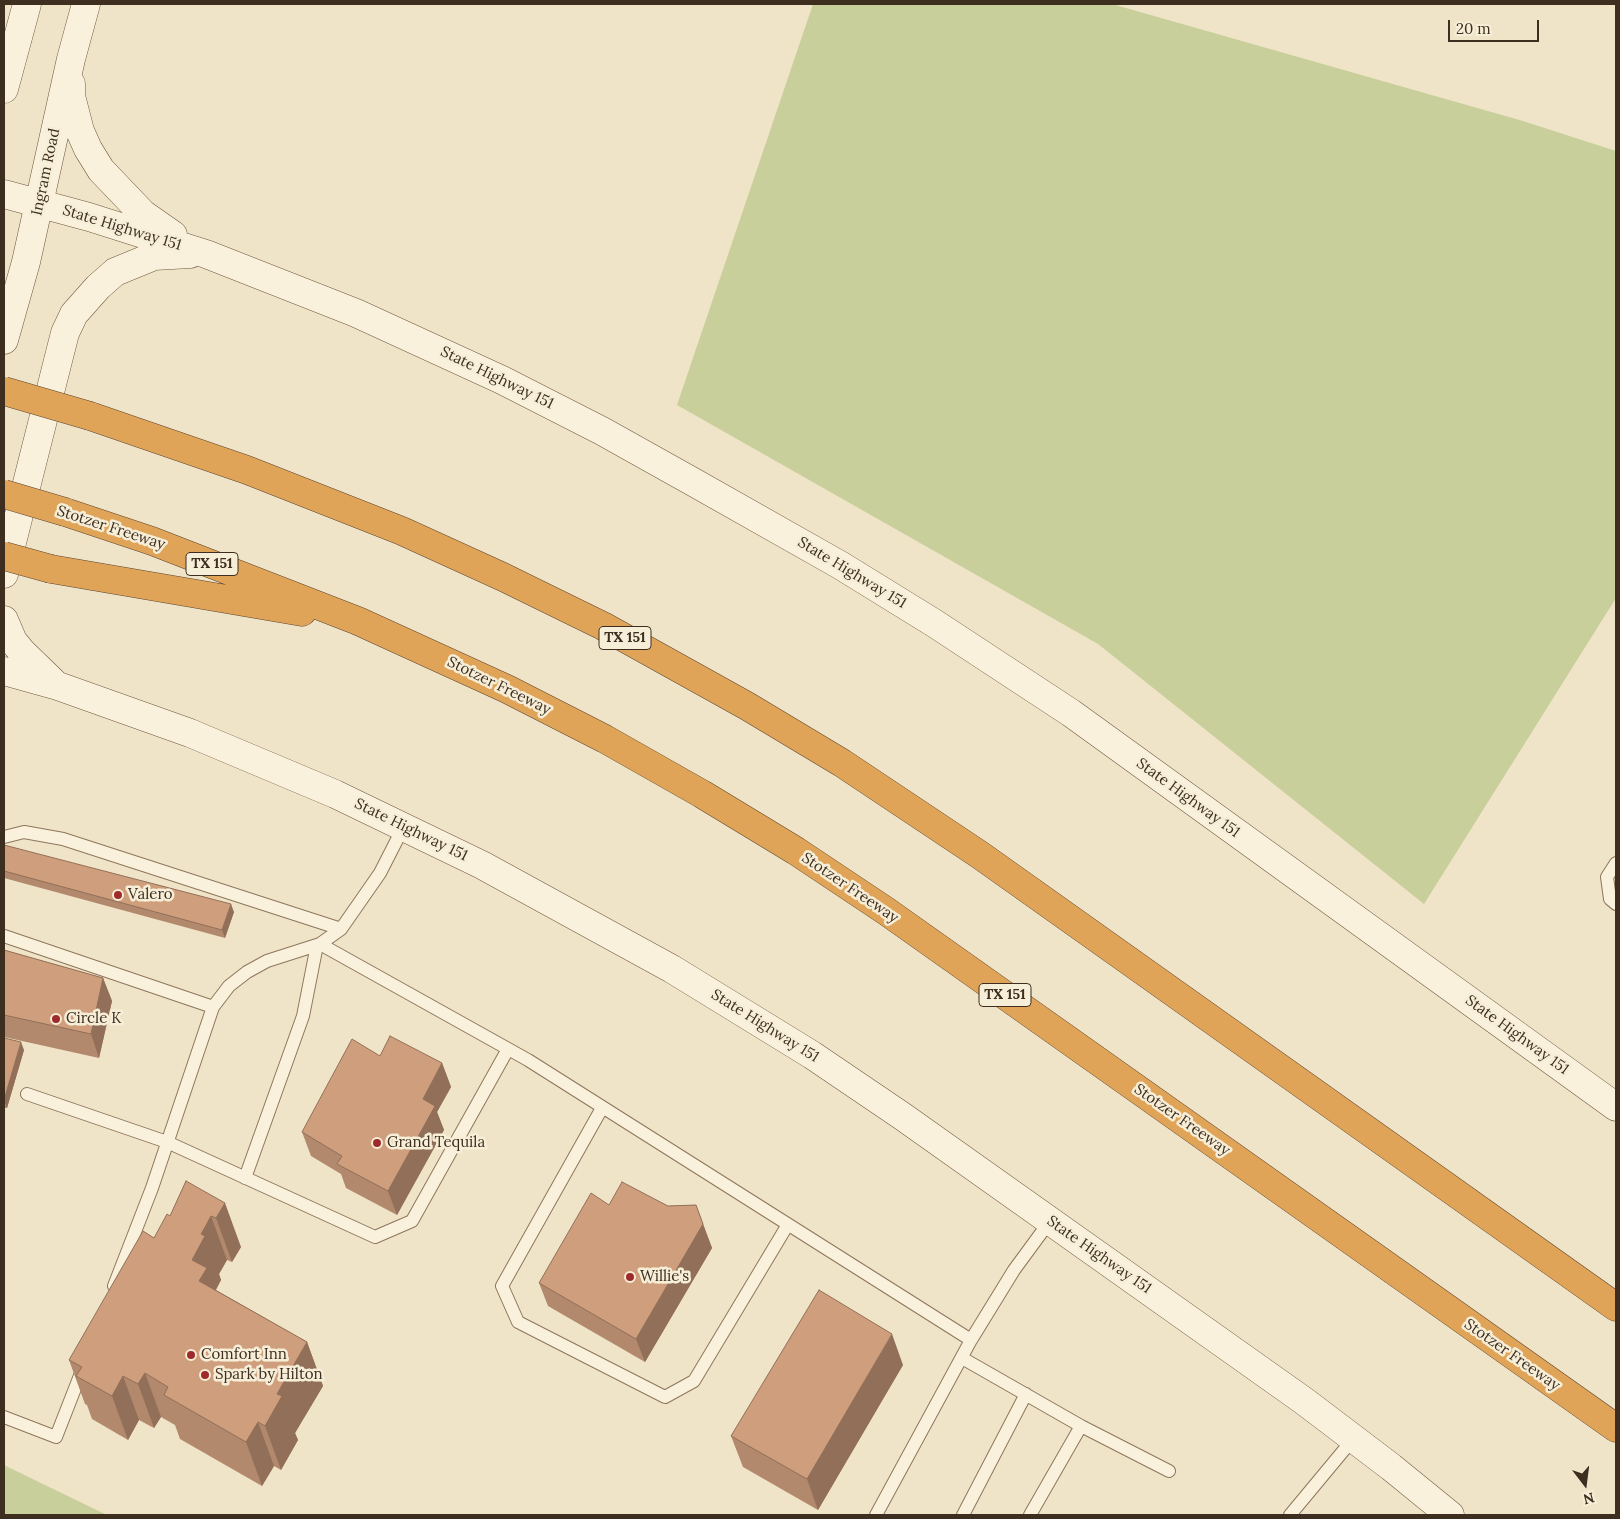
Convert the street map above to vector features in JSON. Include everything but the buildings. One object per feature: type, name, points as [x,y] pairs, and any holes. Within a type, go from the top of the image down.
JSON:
[{"type":"highway","name":"TX 151","points":[[4,390],[90,416],[238,467],[402,531],[603,626],[739,701],[842,763],[988,861],[1616,1306]]},
{"type":"highway","name":"Stotzer Freeway","points":[[4,494],[152,541],[358,621],[508,689],[605,739],[741,817],[826,871],[964,965],[1616,1428]]},
{"type":"highway","points":[[4,556],[51,569],[358,621]]},
{"type":"main road","points":[[4,85],[27,4]]},
{"type":"main road","name":"Ingram Road","points":[[4,340],[26,262],[71,59],[86,4]]},
{"type":"main road","points":[[71,59],[71,96],[76,116],[88,150],[101,170],[143,214],[162,228],[206,254]]},
{"type":"main road","name":"State Highway 151","points":[[4,194],[40,203],[206,254],[356,313],[502,380],[602,430],[840,565],[934,623],[1079,719],[1616,1107]]},
{"type":"main road","points":[[4,574],[65,333],[74,314],[98,287],[115,272],[132,264],[154,256],[206,254]]},
{"type":"main road","points":[[4,620],[13,641],[58,686]]},
{"type":"main road","name":"State Highway 151","points":[[4,671],[58,686],[190,733],[283,771],[404,826],[537,894],[672,968],[835,1070],[1050,1221],[1354,1438],[1450,1515]]},
{"type":"main road","points":[[4,685],[22,683],[58,686]]},
{"type":"lane","points":[[109,1301],[167,1142],[213,1007],[229,986],[247,972],[267,961],[319,945],[341,929],[380,872],[404,826]]},
{"type":"lane","points":[[4,837],[24,832],[63,839],[341,929]]},
{"type":"lane","points":[[1616,863],[1607,877],[1610,899],[1616,904]]},
{"type":"lane","points":[[4,936],[213,1007]]},
{"type":"lane","points":[[319,945],[508,1049],[971,1340]]},
{"type":"lane","points":[[245,1178],[303,1016],[319,945]]},
{"type":"lane","points":[[27,1094],[167,1142],[375,1237],[412,1221],[508,1049]]},
{"type":"lane","points":[[602,1108],[502,1286],[518,1322],[665,1397],[694,1381],[787,1226]]},
{"type":"lane","points":[[876,1515],[971,1340],[1014,1270],[1050,1221]]},
{"type":"lane","points":[[4,1417],[56,1437],[88,1355]]},
{"type":"lane","points":[[962,1358],[1081,1426],[1169,1471]]},
{"type":"lane","points":[[963,1515],[1026,1394]]},
{"type":"lane","points":[[1030,1515],[1081,1426]]},
{"type":"lane","points":[[1290,1515],[1354,1438]]},
{"type":"green space","points":[[813,4],[1112,4],[1523,121],[1616,151],[1616,598],[1424,904],[1098,644],[677,405]]},
{"type":"green space","points":[[4,1465],[10,1468],[107,1515],[4,1515]]},
{"type":"place","name":"Valero","points":[[118,895]]},
{"type":"place","name":"Circle K","points":[[56,1019]]},
{"type":"place","name":"Grand Tequila","points":[[377,1143]]},
{"type":"place","name":"Willie's","points":[[630,1277]]},
{"type":"place","name":"Comfort Inn","points":[[191,1355]]},
{"type":"place","name":"Spark by Hilton","points":[[205,1375]]}]
